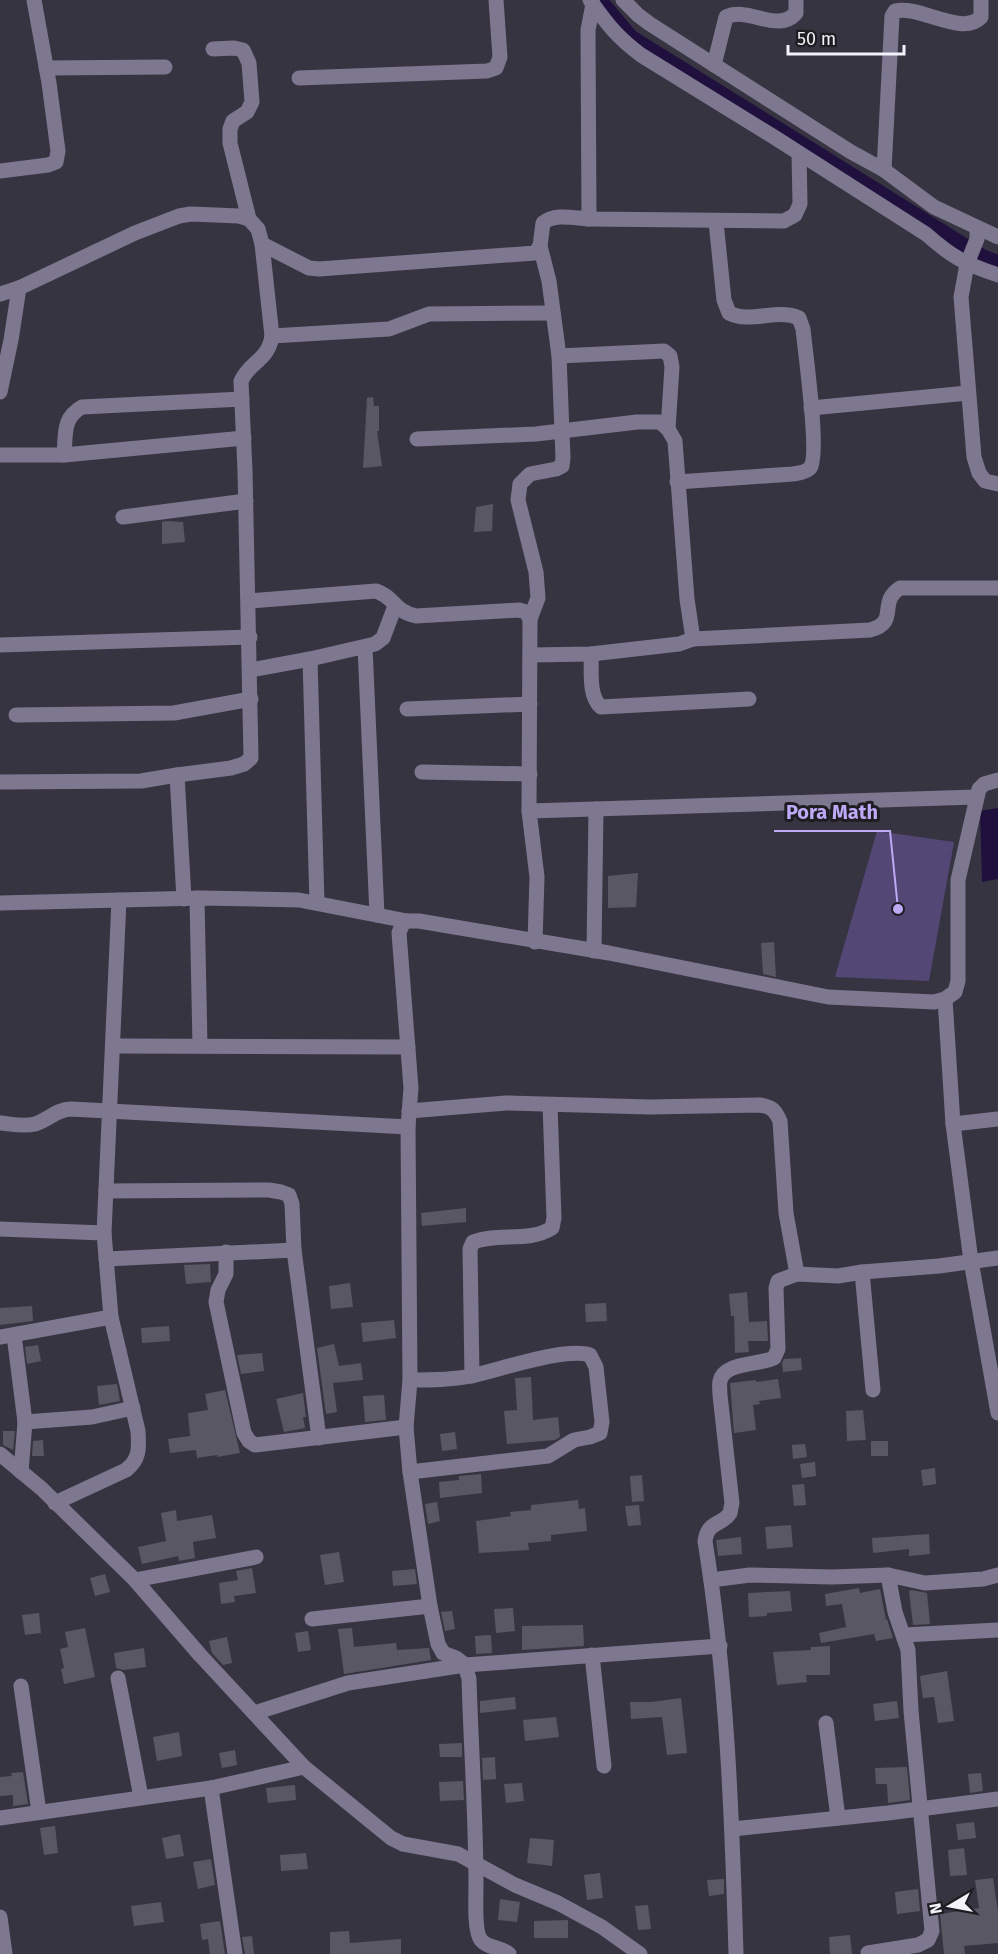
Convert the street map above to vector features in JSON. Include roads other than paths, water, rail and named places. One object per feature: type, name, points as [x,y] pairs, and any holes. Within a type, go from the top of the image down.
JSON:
[{"type":"street","points":[[0,171],[56,162],[58,151],[34,0]]},
{"type":"street","points":[[299,78],[487,71],[496,68],[500,57],[496,0]]},
{"type":"street","points":[[623,0],[644,20],[851,152],[884,170],[934,207],[977,233],[998,237]]},
{"type":"street","points":[[714,65],[726,17],[739,14],[782,22],[791,19],[796,13],[796,0]]},
{"type":"street","points":[[884,170],[892,16],[895,11],[902,9],[968,24],[981,17],[981,0]]},
{"type":"street","points":[[591,2],[621,40],[641,55],[926,234],[948,254],[969,260],[998,275]]},
{"type":"street","points":[[588,219],[588,30],[591,2]]},
{"type":"street","points":[[0,782],[141,782],[231,768],[244,764],[252,758],[241,381],[245,372],[270,349],[272,336],[262,243],[258,230],[249,219],[230,142],[230,129],[233,121],[247,112],[252,102],[249,63],[243,50],[213,49]]},
{"type":"street","points":[[46,68],[165,68]]},
{"type":"street","points":[[535,942],[537,878],[529,811],[530,619],[538,598],[536,572],[518,500],[520,484],[530,474],[556,470],[561,466],[564,458],[559,356],[549,281],[540,246],[543,223],[549,218],[558,217],[716,222],[784,221],[795,216],[801,204],[799,153]]},
{"type":"street","points":[[0,294],[19,288],[135,233],[179,216],[191,214],[239,216],[249,219]]},
{"type":"street","points":[[677,482],[803,472],[810,467],[814,458],[803,330],[799,318],[789,314],[739,318],[729,313],[724,300],[716,222]]},
{"type":"street","points":[[977,233],[961,297],[968,393],[974,457],[979,473],[985,481],[998,484]]},
{"type":"street","points":[[262,243],[309,268],[319,269],[535,253],[540,246]]},
{"type":"street","points":[[0,392],[19,288]]},
{"type":"street","points":[[272,336],[389,329],[429,314],[553,313]]},
{"type":"street","points":[[559,356],[664,351],[670,356],[672,367],[668,429]]},
{"type":"street","points":[[811,408],[968,393]]},
{"type":"street","points":[[64,455],[67,421],[73,412],[82,407],[242,399]]},
{"type":"street","points":[[417,439],[562,432],[637,422],[660,423],[668,429],[675,441],[687,599],[693,639]]},
{"type":"street","points":[[0,455],[64,455],[244,438]]},
{"type":"street","points":[[123,517],[246,501]]},
{"type":"street","points":[[531,655],[591,654],[679,644],[693,639],[870,630],[886,622],[890,598],[893,592],[900,588],[998,588]]},
{"type":"street","points":[[249,601],[376,591],[385,594],[404,613],[416,616],[519,610],[526,612],[530,619]]},
{"type":"street","points":[[250,670],[310,660],[375,644],[383,638],[395,606]]},
{"type":"street","points":[[0,645],[250,637]]},
{"type":"street","points":[[365,647],[377,915]]},
{"type":"street","points":[[591,654],[593,695],[596,703],[601,707],[749,699]]},
{"type":"street","points":[[310,660],[317,903]]},
{"type":"street","points":[[16,716],[174,713],[250,699]]},
{"type":"street","points":[[407,709],[530,704]]},
{"type":"street","points":[[422,772],[530,774]]},
{"type":"street","points":[[177,775],[190,899],[200,1046]]},
{"type":"street","points":[[0,903],[190,899],[299,900],[407,921],[594,951],[828,997],[934,1002],[945,999],[955,992],[958,981],[958,880],[978,789],[984,784],[998,780]]},
{"type":"street","points":[[529,811],[976,797]]},
{"type":"street","points":[[594,951],[596,809]]},
{"type":"street","points":[[56,1503],[126,1470],[135,1463],[139,1447],[138,1431],[111,1317],[104,1233],[119,900]]},
{"type":"street","points":[[407,921],[402,925],[399,933],[411,1088],[408,1127],[410,1380],[406,1427],[410,1472],[438,1644],[443,1653],[456,1658],[465,1665],[469,1679],[476,1912],[479,1936],[481,1941],[501,1948],[509,1954]]},
{"type":"street","points":[[945,999],[953,1124],[971,1261],[998,1413]]},
{"type":"street","points":[[113,1046],[408,1047]]},
{"type":"street","points":[[410,1111],[506,1104],[649,1107],[769,1106],[775,1110],[780,1120],[786,1213],[797,1274]]},
{"type":"street","points":[[472,1376],[470,1249],[473,1242],[482,1239],[534,1236],[552,1228],[554,1218],[549,1105]]},
{"type":"street","points":[[0,1123],[26,1126],[35,1124],[63,1109],[408,1127]]},
{"type":"street","points":[[953,1124],[998,1119]]},
{"type":"street","points":[[106,1191],[281,1192],[288,1196],[292,1204],[294,1250],[319,1438]]},
{"type":"street","points":[[0,1229],[104,1233]]},
{"type":"street","points":[[106,1259],[294,1250]]},
{"type":"street","points":[[226,1252],[225,1274],[216,1302],[244,1433],[249,1441],[255,1445],[406,1427]]},
{"type":"street","points":[[736,1954],[732,1829],[720,1646],[705,1541],[710,1526],[730,1513],[732,1503],[720,1379],[731,1367],[774,1358],[778,1349],[776,1288],[778,1281],[797,1274],[838,1276],[998,1258]]},
{"type":"street","points":[[862,1272],[873,1390]]},
{"type":"street","points":[[21,1472],[25,1422],[7,1336],[111,1317]]},
{"type":"street","points":[[410,1380],[448,1380],[552,1356],[574,1353],[590,1355],[596,1367],[602,1422],[600,1433],[574,1440],[548,1456],[410,1472]]},
{"type":"street","points":[[25,1422],[92,1418],[133,1408]]},
{"type":"street","points":[[0,1454],[56,1503],[135,1580],[200,1655],[304,1767],[391,1839],[403,1844],[458,1854],[515,1885],[558,1903],[602,1927],[621,1947],[640,1954]]},
{"type":"street","points":[[135,1580],[256,1557]]},
{"type":"street","points":[[711,1580],[750,1575],[832,1577],[888,1575],[925,1583],[998,1575]]},
{"type":"street","points":[[867,1953],[918,1945],[928,1940],[932,1931],[911,1711],[908,1650],[895,1612],[888,1575]]},
{"type":"street","points":[[312,1619],[430,1606]]},
{"type":"street","points":[[904,1635],[998,1630]]},
{"type":"street","points":[[254,1713],[348,1683],[465,1665],[720,1646]]},
{"type":"street","points":[[592,1655],[604,1766]]},
{"type":"street","points":[[118,1678],[141,1797]]},
{"type":"street","points":[[21,1686],[39,1812]]},
{"type":"street","points":[[826,1723],[838,1818]]},
{"type":"street","points":[[0,1818],[211,1788],[304,1767]]},
{"type":"street","points":[[211,1788],[235,1954]]},
{"type":"street","points":[[732,1829],[998,1799]]},
{"type":"street","points":[[0,1917],[5,1954]]},
{"type":"waterway","points":[[599,0],[630,37],[982,257],[998,263]]},
{"type":"place","name":"Pora Math","points":[[898,909]]}]
